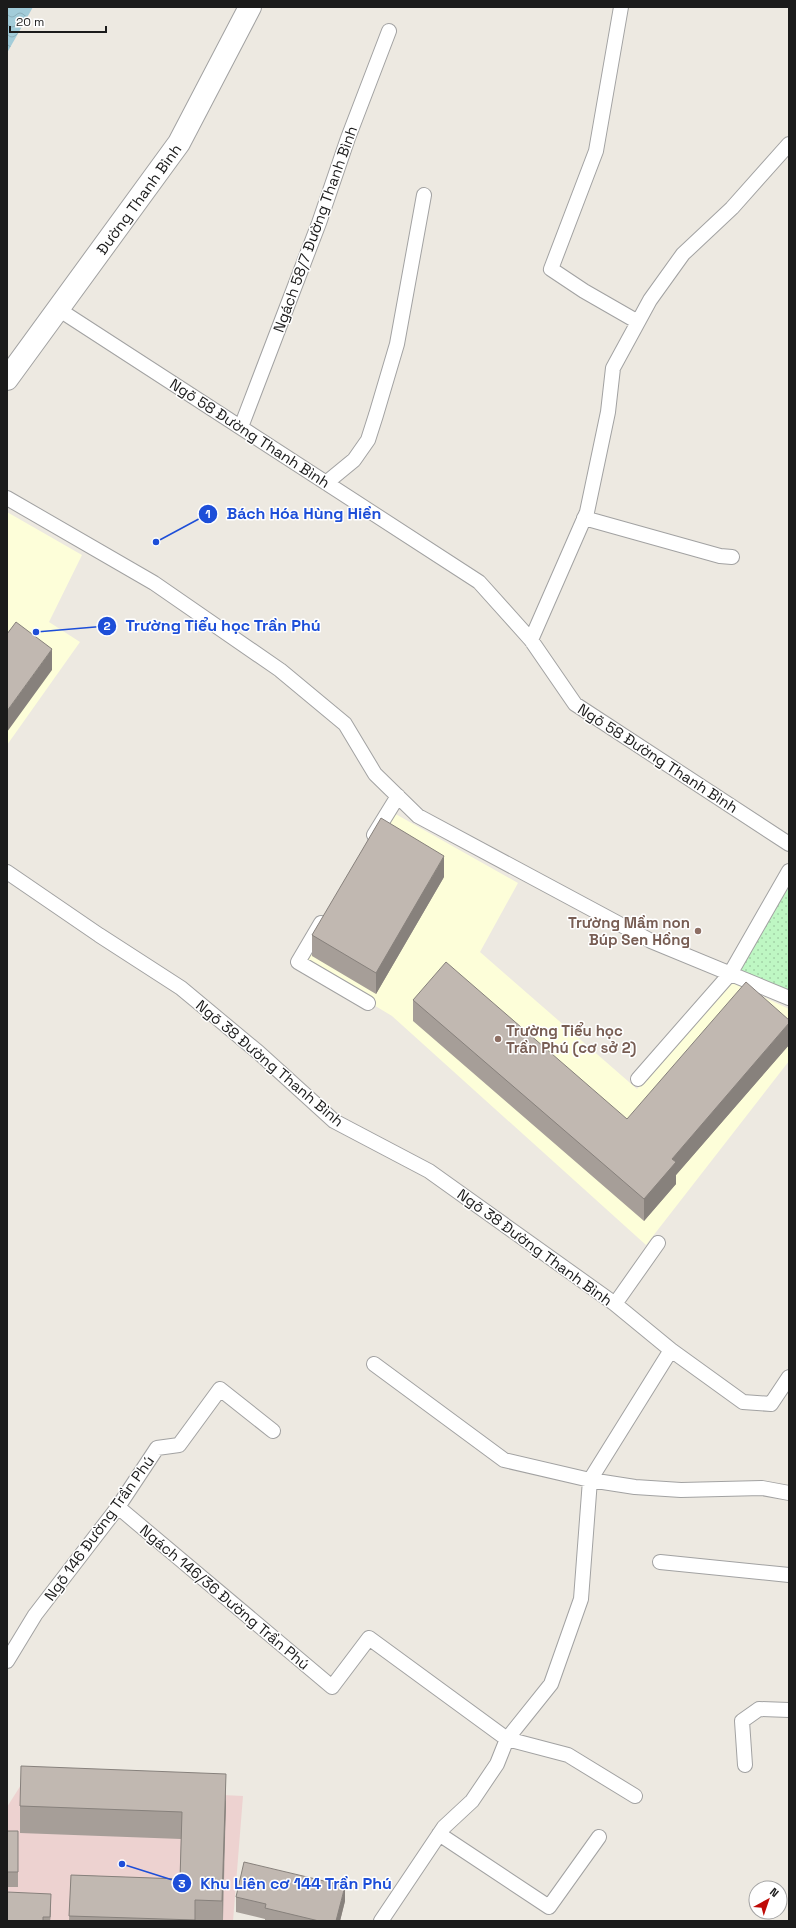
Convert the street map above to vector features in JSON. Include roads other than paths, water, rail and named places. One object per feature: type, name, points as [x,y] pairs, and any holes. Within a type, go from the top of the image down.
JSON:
[{"type":"street","name":"Đường Thanh Bình","points":[[7,379],[179,144],[250,7]]},
{"type":"lane","points":[[621,7],[596,151],[552,269],[584,291],[638,322]]},
{"type":"lane","name":"Ngách 58/7 Đường Thanh Bình","points":[[241,427],[319,223],[348,138],[389,31]]},
{"type":"lane","points":[[531,640],[584,518],[608,412],[613,368],[650,300],[683,254],[732,208],[789,144]]},
{"type":"lane","points":[[326,483],[354,460],[368,440],[397,344],[424,195]]},
{"type":"lane","name":"Ngõ 58 Đường Thanh Bình","points":[[58,309],[479,582],[531,640],[575,704],[789,844]]},
{"type":"lane","points":[[7,498],[154,584],[280,670],[345,724],[376,774],[418,816],[651,941],[789,998]]},
{"type":"lane","points":[[584,518],[720,556],[732,557]]},
{"type":"lane","points":[[366,849],[398,796]]},
{"type":"lane","points":[[638,1079],[730,974],[789,871]]},
{"type":"lane","name":"Ngõ 38 Đường Thanh Bình","points":[[7,872],[99,935],[181,988],[258,1052],[334,1121],[429,1171],[615,1304],[672,1350],[743,1402],[771,1404],[789,1378]]},
{"type":"lane","points":[[330,909],[298,962],[368,1003]]},
{"type":"lane","points":[[615,1304],[658,1243]]},
{"type":"lane","points":[[381,1921],[438,1834],[472,1801],[497,1764],[507,1739],[551,1684],[581,1598],[590,1480],[672,1350]]},
{"type":"lane","points":[[374,1364],[504,1460],[590,1480],[635,1487],[681,1490],[762,1488],[789,1493]]},
{"type":"lane","name":"Ngõ 146 Đường Trần Phú","points":[[7,1661],[35,1615],[118,1507],[157,1448],[179,1445],[220,1389],[273,1431]]},
{"type":"lane","name":"Ngách 146/36 Đường Trần Phú","points":[[118,1507],[332,1687],[369,1638],[507,1739]]},
{"type":"lane","points":[[660,1562],[789,1575]]},
{"type":"lane","points":[[745,1765],[742,1721],[759,1709],[789,1710]]},
{"type":"lane","points":[[507,1739],[568,1756],[635,1796]]},
{"type":"lane","points":[[438,1834],[549,1907],[599,1837]]},
{"type":"water","points":[[7,7],[33,7],[7,53]]},
{"type":"place","name":"Bách Hóa Hùng Hiền","points":[[156,542]]},
{"type":"place","name":"Trường Tiểu học Trần Phú","points":[[36,632]]},
{"type":"place","name":"Trường Mầm non Búp Sen Hồng","points":[[698,931]]},
{"type":"place","name":"Trường Tiểu học Trần Phú (cơ sở 2)","points":[[498,1039]]},
{"type":"place","name":"Khu Liên cơ 144 Trần Phú","points":[[122,1864]]}]
